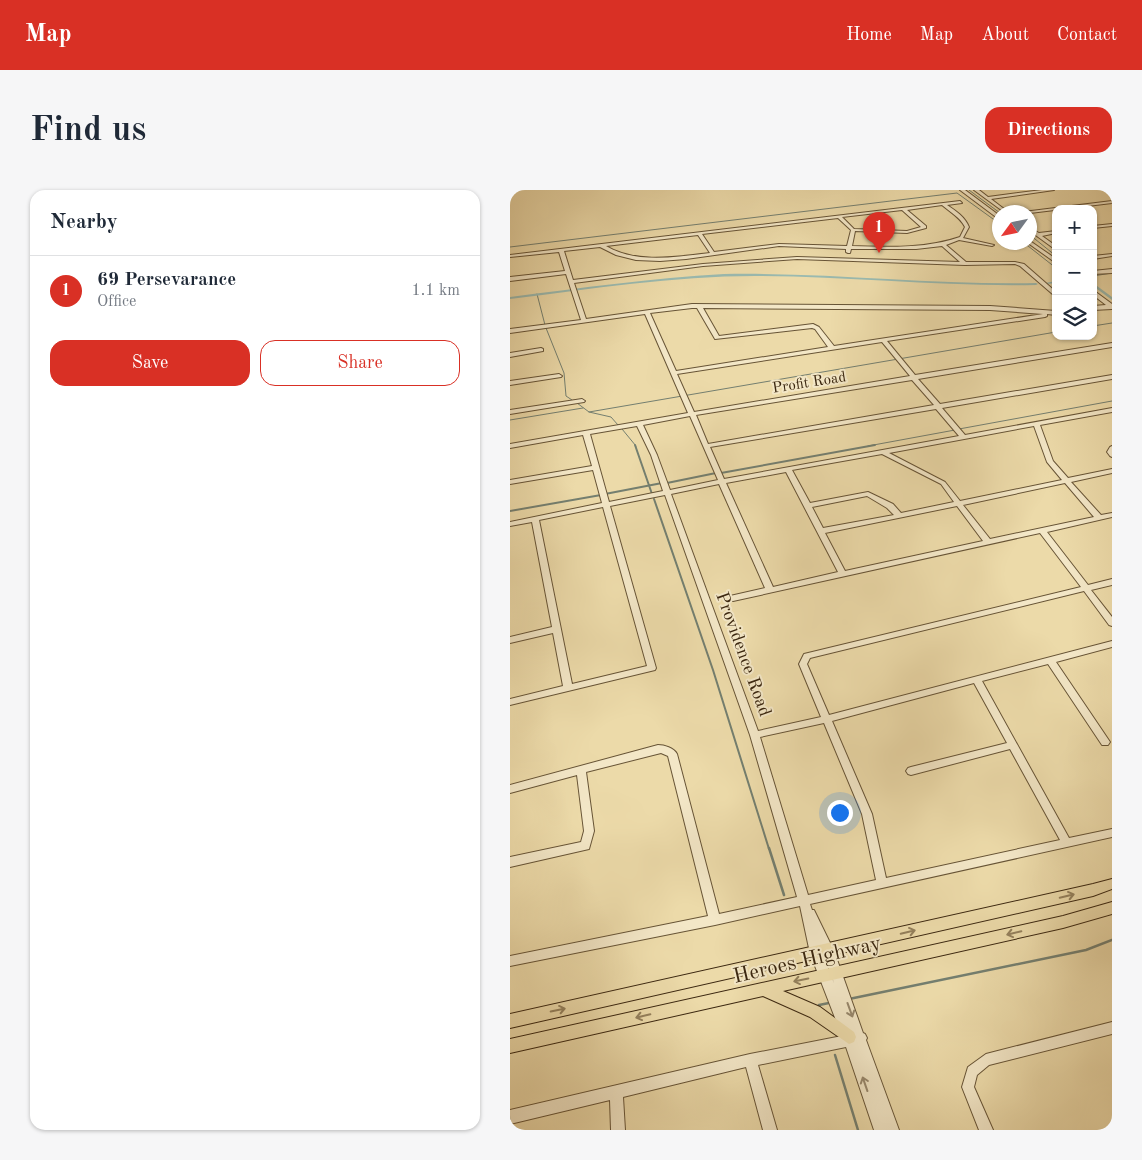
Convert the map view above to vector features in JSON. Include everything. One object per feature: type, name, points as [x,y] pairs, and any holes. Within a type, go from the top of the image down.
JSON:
[{"type":"main road","name":"Heroes Highway","points":[[510,1021],[844,947],[1112,884]]},
{"type":"main road","name":"Heroes Highway","points":[[510,1046],[1063,922],[1112,908]]},
{"type":"main road","points":[[763,989],[815,1012],[853,1038]]},
{"type":"street","points":[[962,190],[992,213]]},
{"type":"street","points":[[976,190],[996,205]]},
{"type":"street","points":[[987,198],[1052,190]]},
{"type":"street","points":[[510,256],[960,202]]},
{"type":"street","points":[[1037,211],[1112,202]]},
{"type":"street","points":[[601,245],[619,256],[637,259],[659,259],[778,245],[914,249],[944,245],[960,239],[967,231],[967,226],[960,218],[943,204]]},
{"type":"street","points":[[840,217],[854,230],[908,232],[922,228],[924,225],[903,209]]},
{"type":"street","points":[[909,224],[917,220]]},
{"type":"street","points":[[1097,227],[1112,225]]},
{"type":"street","points":[[894,231],[902,227]]},
{"type":"street","points":[[848,260],[848,247],[854,230]]},
{"type":"street","points":[[699,233],[712,253]]},
{"type":"street","points":[[1038,235],[1052,233]]},
{"type":"street","points":[[1038,235],[1052,246]]},
{"type":"street","points":[[960,239],[992,245]]},
{"type":"street","points":[[944,245],[965,264]]},
{"type":"street","points":[[1037,247],[1052,258]]},
{"type":"street","points":[[561,250],[584,321]]},
{"type":"street","points":[[1097,257],[1112,255]]},
{"type":"street","points":[[571,282],[703,265],[797,258],[965,264],[1018,263],[1052,292]]},
{"type":"street","points":[[1097,273],[1112,271]]},
{"type":"street","points":[[510,279],[568,272]]},
{"type":"street","points":[[1097,295],[1111,306]]},
{"type":"street","points":[[510,332],[699,306],[990,308],[1052,313]]},
{"type":"street","points":[[699,306],[718,338],[813,326],[817,328],[832,348]]},
{"type":"street","points":[[1097,308],[1111,306]]},
{"type":"street","points":[[647,312],[770,590]]},
{"type":"street","points":[[674,373],[1052,314]]},
{"type":"street","points":[[882,340],[963,437]]},
{"type":"street","name":"Profit Road","points":[[510,446],[1112,345]]},
{"type":"street","points":[[510,355],[541,350]]},
{"type":"street","points":[[510,383],[559,376]]},
{"type":"street","points":[[707,446],[1112,376]]},
{"type":"street","points":[[510,412],[582,400]]},
{"type":"street","points":[[510,524],[667,494],[723,481],[1112,410]]},
{"type":"street","name":"Providence Road","points":[[639,424],[654,455],[755,735],[804,901],[822,952],[836,973],[853,1038],[881,1130]]},
{"type":"street","points":[[1036,424],[1050,462],[1099,518]]},
{"type":"street","points":[[510,702],[652,668],[586,433]]},
{"type":"street","points":[[1112,448],[1110,452],[1112,455]]},
{"type":"street","points":[[883,452],[943,483],[988,542]]},
{"type":"street","points":[[510,482],[596,467]]},
{"type":"street","points":[[788,469],[843,574]]},
{"type":"street","points":[[821,531],[1112,471]]},
{"type":"street","points":[[807,506],[868,494],[890,506],[899,516]]},
{"type":"street","points":[[733,598],[1112,515]]},
{"type":"street","points":[[535,520],[568,688]]},
{"type":"street","points":[[1042,530],[1112,623]]},
{"type":"street","points":[[882,883],[867,814],[803,664],[807,656],[1112,582]]},
{"type":"street","points":[[510,640],[557,629]]},
{"type":"street","points":[[755,735],[827,719],[1112,644]]},
{"type":"street","points":[[1050,660],[1105,742]]},
{"type":"street","points":[[977,680],[1066,842]]},
{"type":"street","points":[[911,770],[1013,745]]},
{"type":"street","points":[[510,789],[662,749],[672,754],[716,920]]},
{"type":"street","points":[[510,862],[585,846],[589,831],[581,771]]},
{"type":"street","points":[[510,961],[716,920],[1112,833]]},
{"type":"street","points":[[986,1130],[968,1086],[972,1071],[986,1060],[1112,1028]]},
{"type":"street","points":[[510,1117],[750,1060],[853,1038]]},
{"type":"street","name":"Providence Road","points":[[853,1038],[892,1130]]},
{"type":"street","points":[[750,1060],[770,1130]]},
{"type":"street","points":[[616,1092],[618,1130]]},
{"type":"waterway","points":[[969,190],[992,207]]},
{"type":"waterway","points":[[510,247],[957,193],[992,218]]},
{"type":"waterway","points":[[1037,241],[1052,253]]},
{"type":"waterway","points":[[1033,250],[1052,265]]},
{"type":"waterway","points":[[1097,275],[1112,273]]},
{"type":"waterway","points":[[510,298],[694,277],[755,275],[966,284],[1036,284]]},
{"type":"waterway","points":[[1047,283],[1052,282]]},
{"type":"waterway","points":[[1097,287],[1112,299]]},
{"type":"waterway","points":[[537,294],[545,325]]},
{"type":"waterway","points":[[1097,325],[1112,323]]},
{"type":"waterway","points":[[546,328],[564,373],[566,396],[572,400]]},
{"type":"waterway","points":[[589,412],[1052,333]]},
{"type":"waterway","points":[[959,429],[1112,401]]},
{"type":"waterway","points":[[577,403],[589,412]]},
{"type":"waterway","points":[[510,420],[583,408]]},
{"type":"waterway","points":[[589,412],[611,417],[618,425]]},
{"type":"waterway","points":[[622,429],[636,446]]},
{"type":"waterway","points":[[868,446],[955,430]]},
{"type":"waterway","points":[[635,445],[649,485]]},
{"type":"waterway","points":[[721,473],[875,445]]},
{"type":"waterway","points":[[667,483],[716,473]]},
{"type":"waterway","points":[[649,485],[662,483]]},
{"type":"waterway","points":[[605,494],[649,485]]},
{"type":"waterway","points":[[649,485],[652,494]]},
{"type":"waterway","points":[[510,511],[601,495]]},
{"type":"waterway","points":[[654,499],[713,670],[769,849]]},
{"type":"waterway","points":[[769,848],[784,895]]},
{"type":"waterway","points":[[849,999],[1086,950],[1112,940]]},
{"type":"waterway","points":[[819,1005],[829,1003]]},
{"type":"waterway","points":[[835,1055],[858,1130]]},
{"type":"place","name":"69 Persevarance","points":[[879,253]]}]
